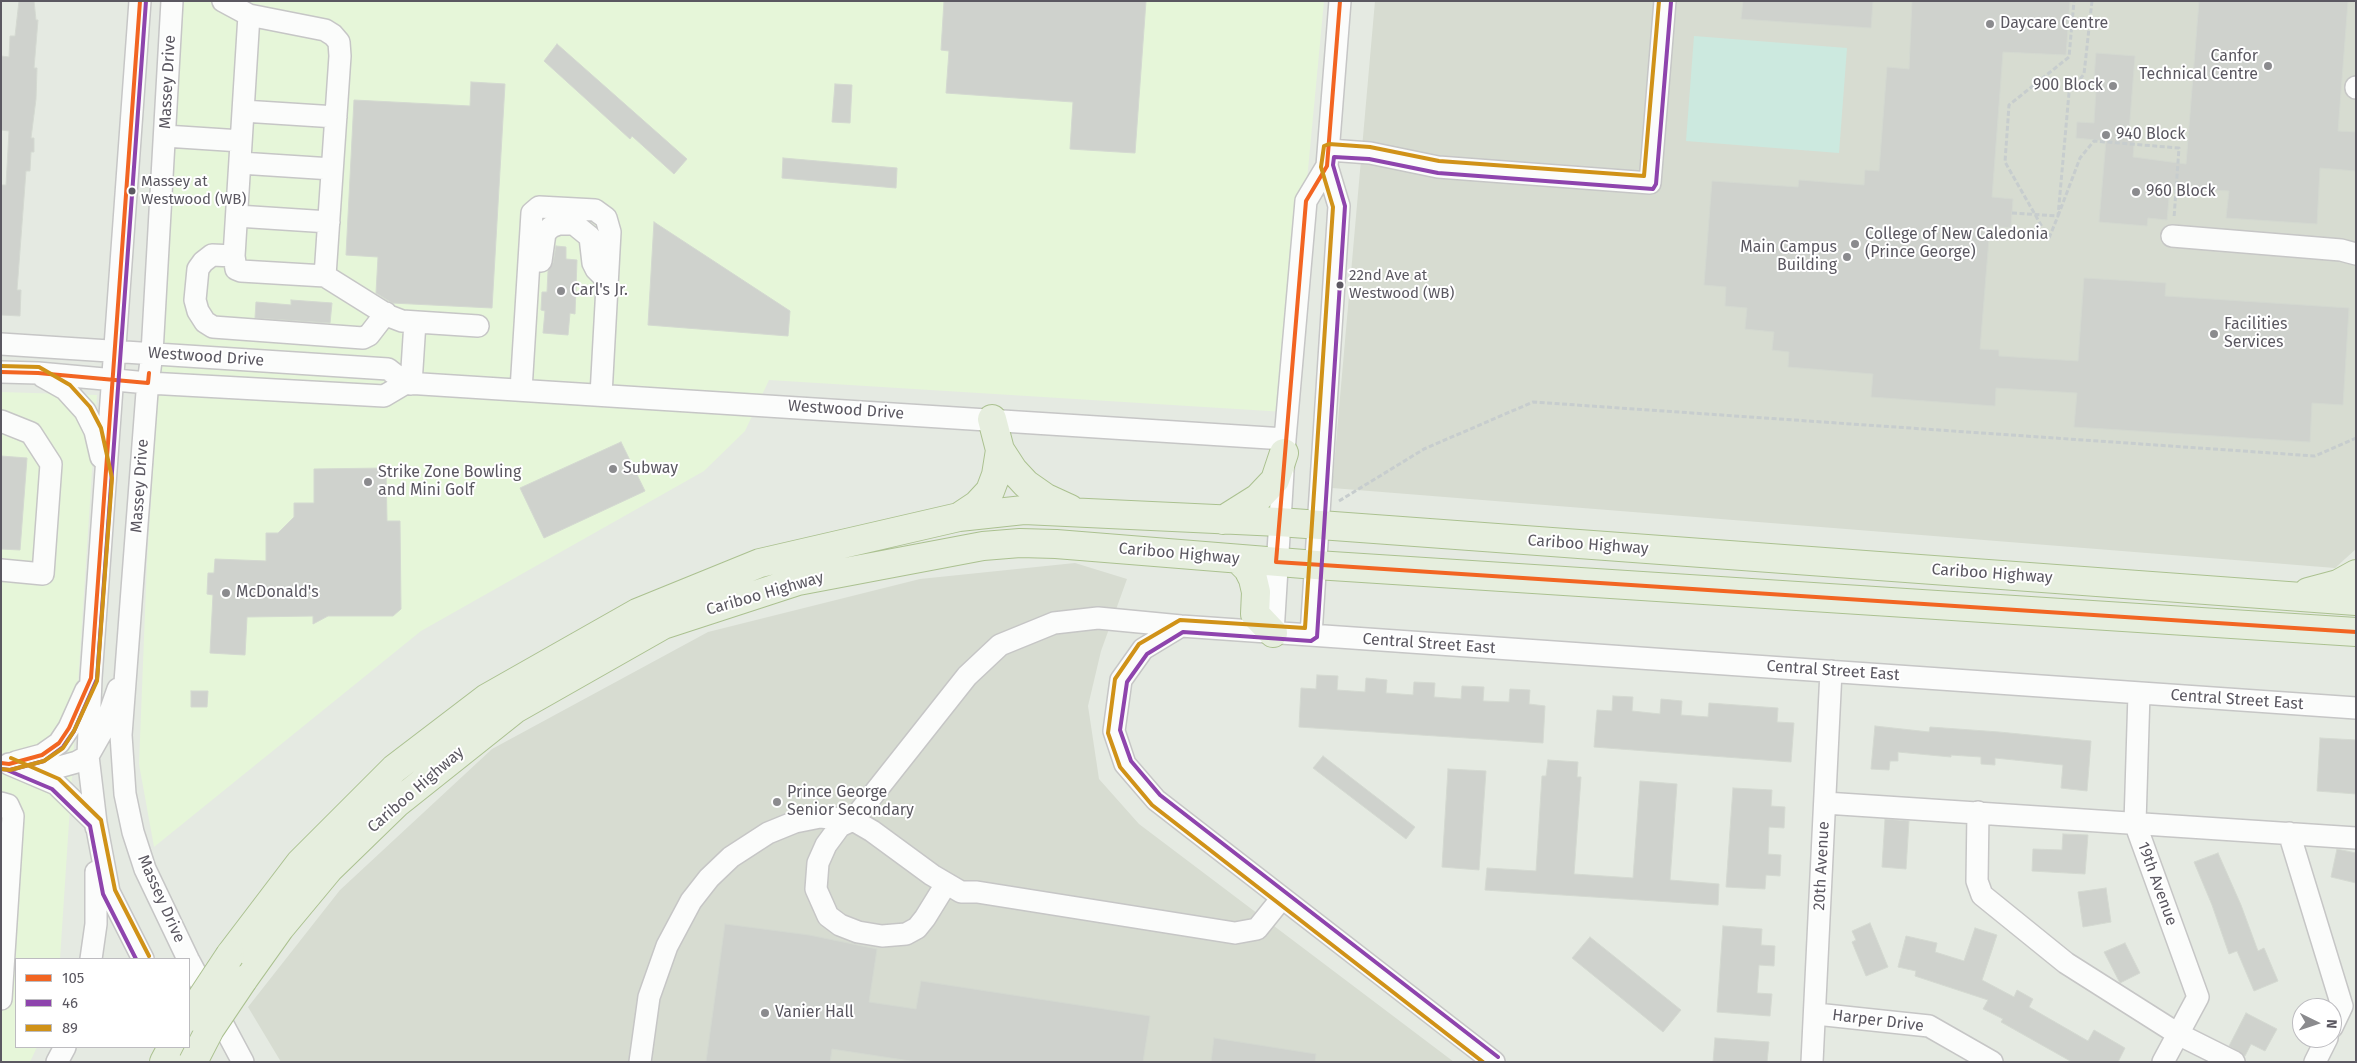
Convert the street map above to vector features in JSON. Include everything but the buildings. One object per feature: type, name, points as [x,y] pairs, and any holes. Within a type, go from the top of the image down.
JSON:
[{"type":"highway","points":[[992,419],[1000,450],[1026,484],[1046,498],[1077,512]]},
{"type":"highway","points":[[1223,520],[1258,498],[1275,480],[1285,446]]},
{"type":"highway","points":[[959,517],[977,505],[990,491],[996,475],[1000,450]]},
{"type":"highway","name":"Cariboo Highway","points":[[190,1015],[230,955],[307,856],[394,769],[487,698],[637,612],[760,563],[959,517],[1024,510],[1279,522],[2356,601]]},
{"type":"highway","name":"Cariboo Highway","points":[[193,1062],[210,1029],[243,980],[280,928],[329,868],[397,803],[514,709],[663,625],[798,581],[983,546],[1020,543],[1056,544],[1316,565],[2354,631]]},
{"type":"highway","points":[[1238,559],[1248,569],[1254,579],[1256,592],[1254,614],[1273,633]]},
{"type":"highway","points":[[2289,596],[2338,584],[2356,574]]},
{"type":"highway","points":[[164,1062],[171,1048]]},
{"type":"street","name":"Massey Drive","points":[[140,1],[91,678],[88,756],[96,823],[109,892],[142,958]]},
{"type":"street","name":"Massey Drive","points":[[172,1],[152,353],[148,383],[122,735],[125,794],[133,832],[145,870],[187,958]]},
{"type":"street","points":[[223,1],[249,15],[325,30],[339,42],[340,56],[325,276]]},
{"type":"street","points":[[1310,635],[1319,525],[1339,206],[1328,158],[1340,1]]},
{"type":"street","points":[[1328,158],[1370,153],[1438,167],[1650,183],[1666,1]]},
{"type":"street","points":[[249,15],[234,256],[236,269],[241,271],[325,276],[386,314],[402,320],[478,326]]},
{"type":"street","points":[[243,111],[336,117]]},
{"type":"street","points":[[164,136],[241,141]]},
{"type":"street","points":[[1273,633],[1279,522],[1306,201],[1328,158]]},
{"type":"street","points":[[240,163],[332,169]]},
{"type":"street","points":[[521,390],[532,213],[535,209],[595,210],[602,213],[609,224],[610,232],[601,395]]},
{"type":"street","points":[[237,216],[329,222]]},
{"type":"street","points":[[2172,236],[2341,250],[2356,254]]},
{"type":"street","points":[[234,256],[212,256],[203,262],[198,269],[195,300],[198,311],[205,322],[213,328],[362,338],[369,335],[386,314]]},
{"type":"street","points":[[409,383],[415,322]]},
{"type":"street","name":"Westwood Drive","points":[[1,344],[388,369],[409,383],[992,419],[1285,446]]},
{"type":"street","name":"Westwood Drive","points":[[1,372],[38,373],[148,383],[384,396],[409,383]]},
{"type":"street","points":[[38,373],[64,389],[84,411],[95,432],[106,478]]},
{"type":"street","points":[[1,421],[31,433],[51,464],[43,574],[1,570]]},
{"type":"street","name":"Central Street East","points":[[853,820],[967,676],[1000,645],[1054,623],[1098,618],[1273,633],[2356,708]]},
{"type":"street","points":[[1181,626],[1143,649],[1121,680],[1114,731],[1125,764],[1156,800],[1494,1062]]},
{"type":"street","points":[[5,764],[41,770],[77,762],[88,756],[105,726],[127,663]]},
{"type":"street","name":"20th Avenue","points":[[1812,1062],[1816,1014],[1831,671]]},
{"type":"street","points":[[5,764],[42,755],[59,743],[69,728],[91,678]]},
{"type":"street","name":"19th Avenue","points":[[2139,693],[2135,823],[2198,997],[2163,1062]]},
{"type":"street","points":[[5,764],[56,784],[96,823],[96,924],[91,958]]},
{"type":"street","points":[[1,803],[8,805],[13,816],[3,937],[1,999]]},
{"type":"street","points":[[1825,803],[2356,838]]},
{"type":"street","points":[[1978,812],[1977,882],[1982,895],[2066,963],[2178,1034],[2234,1062]]},
{"type":"street","points":[[640,1062],[649,997],[667,946],[691,901],[731,857],[777,829],[795,822],[820,818],[853,820],[872,831],[946,884],[961,892],[977,892],[1236,933],[1257,929],[1282,898]]},
{"type":"street","points":[[853,820],[840,826],[826,845],[818,863],[816,889],[828,916],[840,925],[858,932],[882,936],[906,934],[917,928],[946,884]]},
{"type":"street","points":[[2289,833],[2340,998]]},
{"type":"street","name":"Massey Drive","points":[[190,967],[195,983],[243,1062]]},
{"type":"street","name":"Harper Drive","points":[[1816,1014],[1929,1026],[1992,1062]]},
{"type":"street","points":[[190,1043],[200,1062]]},
{"type":"street","points":[[57,1062],[64,1048]]},
{"type":"street","points":[[2315,1062],[2322,1048]]},
{"type":"path","points":[[2074,1],[2069,57],[2009,105],[2005,162],[2049,239],[2080,158],[2094,142],[2179,148],[2172,236]]},
{"type":"path","points":[[2058,216],[2069,93],[2084,74],[2092,1]]},
{"type":"path","points":[[2012,213],[2058,216]]},
{"type":"path","points":[[1319,525],[1342,498],[1424,449],[1533,402],[2315,456],[2356,438]]},
{"type":"shaded area","points":[[184,1],[1324,1],[1285,412],[769,380],[745,431],[704,471],[421,631],[154,847],[139,764],[147,562]]},
{"type":"shaded area","name":"College of New Caledonia (Prince George)","points":[[1375,1],[2356,1],[2356,549],[2335,568],[1332,488]]},
{"type":"shaded area","points":[[1694,36],[1847,48],[1839,153],[1686,141]]},
{"type":"shaded area","points":[[1,392],[97,395],[60,958],[15,958],[15,1048],[37,1048],[30,1062],[1,1062]]},
{"type":"shaded area","name":"Prince George Senior Secondary","points":[[1075,563],[1127,579],[1101,651],[1088,706],[1099,779],[1139,824],[1454,1062],[281,1062],[248,1007],[340,890],[492,749],[708,632],[920,579]]},
{"type":"transit line","name":"105","points":[[1,763],[9,764],[42,755],[59,743],[69,728],[91,678],[140,1]]},
{"type":"transit line","name":"46","points":[[1,769],[10,770],[44,761],[63,747],[74,731],[97,679],[146,1]]},
{"type":"transit line","name":"105","points":[[1340,1],[1327,166],[1306,201],[1276,562],[2356,632]]},
{"type":"transit line","name":"89","points":[[1483,1062],[1152,805],[1120,767],[1108,733],[1115,679],[1139,644],[1180,620],[1305,628],[1333,207],[1321,167],[1324,146],[1329,144],[1370,147],[1439,161],[1644,176],[1659,1]]},
{"type":"transit line","name":"46","points":[[1498,1057],[1160,795],[1131,761],[1120,730],[1127,682],[1147,654],[1183,632],[1311,641],[1317,637],[1345,206],[1333,165],[1334,157],[1369,159],[1438,173],[1653,189],[1656,184],[1671,2]]},
{"type":"transit line","name":"89","points":[[1,366],[39,367],[70,385],[90,407],[101,428],[112,478],[97,681],[74,731],[63,748],[44,761],[10,770],[1,769]]},
{"type":"transit line","name":"105","points":[[1,372],[38,373],[148,383],[149,373]]},
{"type":"transit line","name":"89","points":[[11,758],[59,779],[101,820],[115,890],[149,956]]},
{"type":"transit line","name":"46","points":[[7,770],[52,789],[90,826],[103,894],[135,958]]},
{"type":"place","name":"Daycare Centre","points":[[1990,24]]},
{"type":"place","name":"Canfor Technical Centre","points":[[2268,66]]},
{"type":"place","name":"900 Block","points":[[2113,86]]},
{"type":"place","name":"940 Block","points":[[2106,135]]},
{"type":"place","name":"Massey at Westwood (WB)","points":[[132,191]]},
{"type":"place","name":"960 Block","points":[[2136,192]]},
{"type":"place","name":"College of New Caledonia (Prince George)","points":[[1855,244]]},
{"type":"place","name":"Main Campus Building","points":[[1847,257]]},
{"type":"place","name":"22nd Ave at Westwood (WB)","points":[[1340,285]]},
{"type":"place","name":"Carl's Jr.","points":[[561,291]]},
{"type":"place","name":"Facilities Services","points":[[2214,334]]},
{"type":"place","name":"Subway","points":[[613,469]]},
{"type":"place","name":"Strike Zone Bowling and Mini Golf","points":[[368,482]]},
{"type":"place","name":"McDonald's","points":[[226,593]]},
{"type":"place","name":"Prince George Senior Secondary","points":[[777,802]]},
{"type":"place","name":"Vanier Hall","points":[[765,1013]]}]
